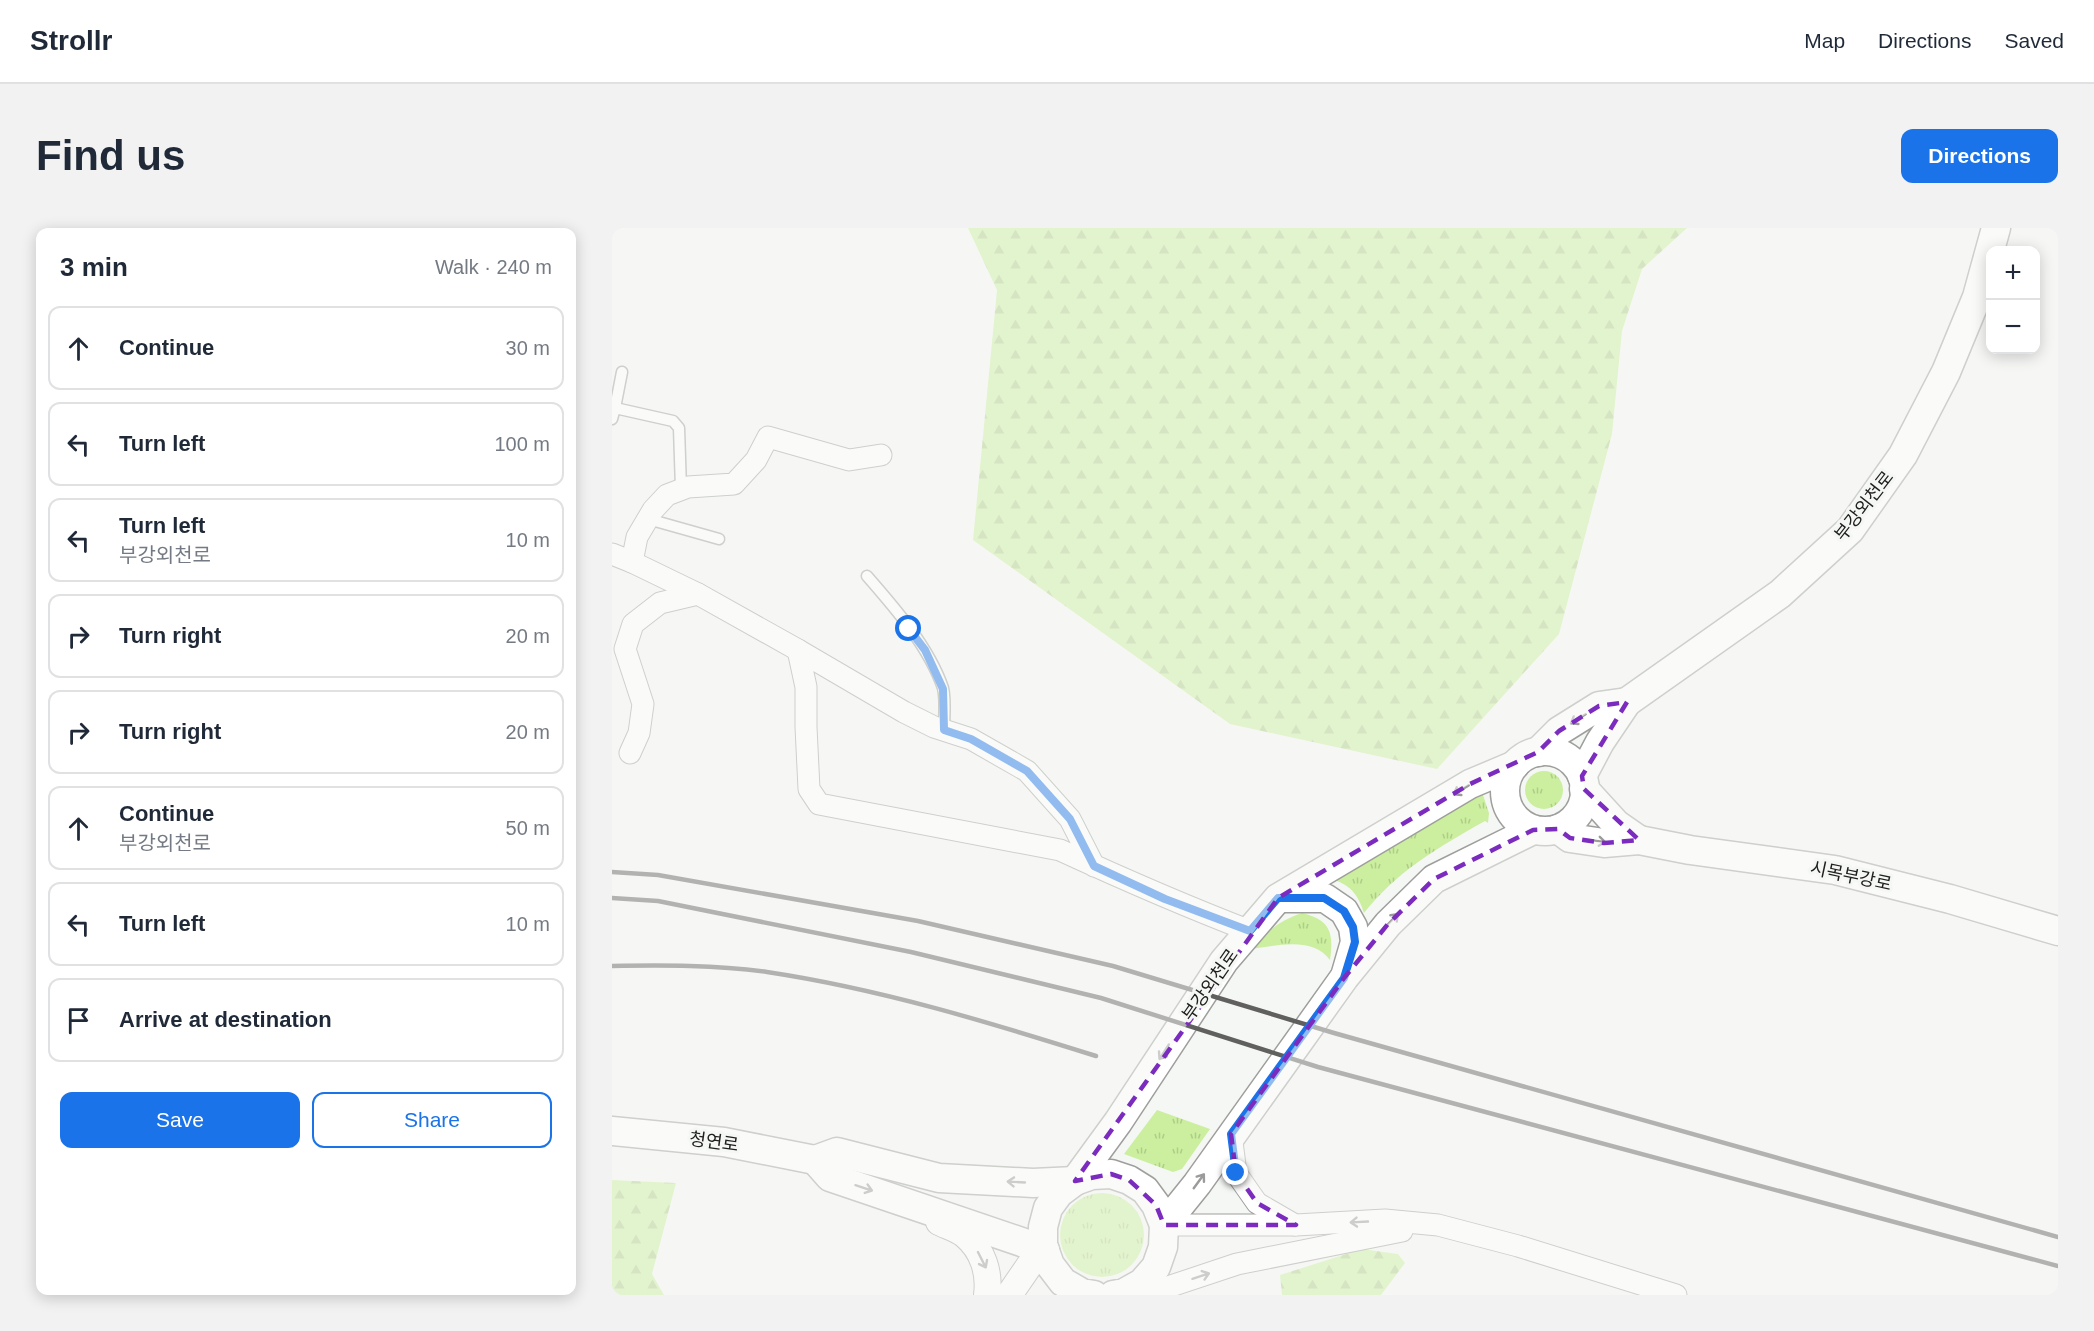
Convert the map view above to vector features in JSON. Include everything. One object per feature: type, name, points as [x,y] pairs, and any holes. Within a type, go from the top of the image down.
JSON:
[{"type":"main road","name":"부강외천로","points":[[1583,783],[1600,742],[1627,702],[1780,594],[1850,530],[1902,456],[1946,372],[1977,297],[1996,228]]},
{"type":"main road","name":"부강외천로","points":[[1045,1250],[1043,1227],[1048,1208],[1059,1193],[1074,1181],[1118,1122],[1224,961],[1278,898],[1470,784],[1526,759],[1559,731],[1599,706],[1627,702]]},
{"type":"main road","points":[[1552,752],[1564,757],[1575,766],[1583,783],[1616,824],[1639,840],[1604,843],[1570,838],[1521,824],[1507,804],[1505,790],[1508,777],[1526,759],[1552,752]]},
{"type":"main road","points":[[1164,1225],[1197,1184],[1344,978],[1388,924],[1434,879],[1546,830],[1569,823],[1578,813],[1583,802],[1583,783]]},
{"type":"main road","name":"시목부강로","points":[[1639,840],[1835,870],[1950,898],[2058,932]]},
{"type":"main road","points":[[1278,898],[1324,898],[1344,911],[1353,927],[1355,942],[1344,978]]},
{"type":"main road","name":"청연로","points":[[612,1131],[724,1142],[815,1160]]},
{"type":"main road","points":[[1094,1295],[1082,1293],[1063,1282],[1050,1265],[1045,1250],[830,1177],[815,1160],[837,1152],[939,1178],[1033,1183],[1074,1181],[1092,1175],[1111,1174],[1130,1180],[1145,1190],[1156,1205],[1164,1225],[1163,1247],[1156,1267],[1142,1283],[1118,1294]]},
{"type":"street","points":[[632,562],[637,537],[667,495],[688,487],[734,484],[756,460],[768,437],[849,460],[881,455]]},
{"type":"street","points":[[612,554],[698,594],[904,712],[971,739],[1027,771],[1070,819],[1094,866]]},
{"type":"street","points":[[630,753],[639,733],[643,704],[625,649],[633,624],[660,603],[698,594]]},
{"type":"street","points":[[798,650],[806,687],[809,789],[819,804],[1060,850],[1165,899],[1250,931]]},
{"type":"street","points":[[1231,1134],[1236,1173],[1257,1203],[1296,1225]]},
{"type":"street","points":[[926,1209],[938,1221],[965,1235],[977,1250],[986,1265],[989,1281],[987,1295]]},
{"type":"street","points":[[1164,1225],[1296,1225],[1385,1220],[1438,1225],[1518,1246],[1676,1295]]},
{"type":"street","points":[[1118,1294],[1162,1289],[1237,1264],[1315,1247],[1438,1225]]},
{"type":"street","points":[[1009,1295],[1031,1263],[1045,1250]]},
{"type":"lane","points":[[622,372],[614,413],[673,421],[679,428],[681,489]]},
{"type":"lane","points":[[648,519],[719,539]]},
{"type":"lane","points":[[867,576],[898,611],[925,650],[943,689],[944,730]]},
{"type":"highlighted area","points":[[1627,702],[1582,776],[1584,789],[1639,840],[1604,843],[1570,838],[1558,829],[1533,830],[1434,879],[1388,924],[1344,978],[1231,1134],[1236,1173],[1257,1203],[1296,1225],[1164,1225],[1156,1205],[1129,1180],[1111,1174],[1075,1181],[1278,898],[1470,784],[1538,752],[1559,731],[1599,706]]},
{"type":"green space","points":[[968,228],[1687,228],[1642,269],[1622,331],[1612,434],[1559,634],[1437,769],[1230,724],[973,540],[997,290]]},
{"type":"green space","points":[[1544,771],[1558,776],[1563,790],[1558,804],[1544,809],[1530,804],[1525,790],[1530,776]]},
{"type":"green space","points":[[1474,793],[1483,795],[1489,813],[1488,823],[1485,821],[1476,826],[1402,874],[1364,913],[1359,900],[1348,887],[1330,879]]},
{"type":"green space","points":[[1302,913],[1319,919],[1328,929],[1331,942],[1330,960],[1323,953],[1304,945],[1251,949],[1274,927]]},
{"type":"green space","points":[[1157,1110],[1210,1129],[1182,1169],[1173,1172],[1124,1154]]},
{"type":"green space","points":[[612,1180],[676,1183],[652,1274],[664,1295],[612,1295]]},
{"type":"green space","points":[[1102,1193],[1118,1196],[1132,1205],[1141,1219],[1144,1235],[1141,1251],[1132,1265],[1118,1274],[1102,1277],[1086,1274],[1072,1265],[1063,1251],[1060,1235],[1063,1219],[1072,1205],[1086,1196]]},
{"type":"green space","points":[[1362,1249],[1398,1254],[1405,1263],[1381,1295],[1282,1295],[1280,1275]]},
{"type":"railway","points":[[612,872],[658,875],[918,921],[1113,966],[1334,1033],[2058,1237]]},
{"type":"railway","points":[[612,898],[658,901],[911,952],[1101,998],[1318,1067],[2058,1266]]},
{"type":"railway","points":[[612,966],[729,968],[809,979],[892,997],[1096,1056]]},
{"type":"route","points":[[909,629],[925,650],[943,689],[944,730],[971,739],[1027,771],[1070,819],[1094,866],[1165,899],[1250,931],[1278,898],[1324,898],[1344,911],[1353,927],[1355,942],[1344,978],[1231,1134],[1236,1173]]}]
